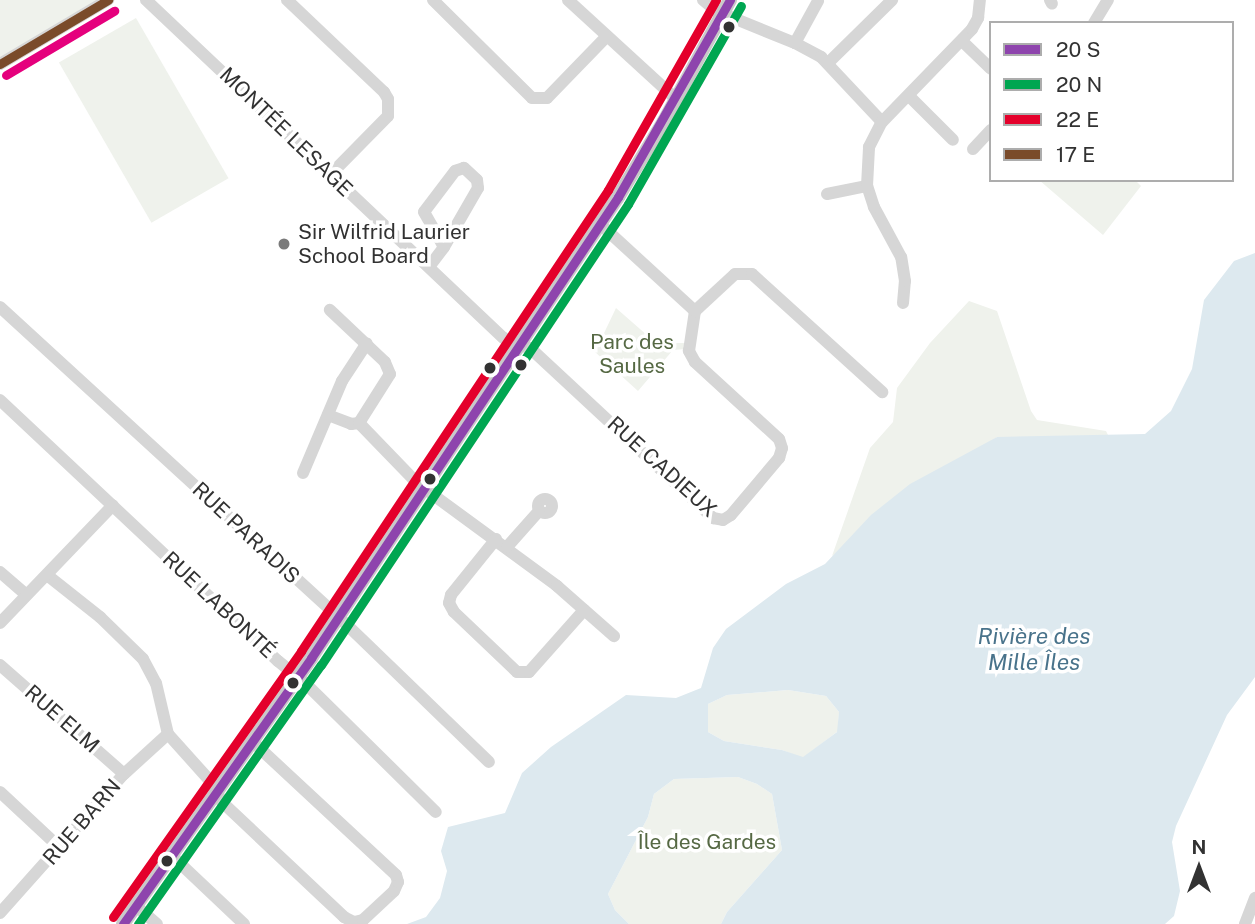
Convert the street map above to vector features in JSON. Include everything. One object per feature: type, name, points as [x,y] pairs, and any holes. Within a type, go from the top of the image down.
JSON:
[{"type":"main road","points":[[122,924],[170,854],[218,793],[426,489],[600,224],[677,100],[730,0]]},
{"type":"street","points":[[0,64],[108,0]]},
{"type":"street","name":"MONTÉE LESAGE","points":[[146,0],[510,343],[520,345]]},
{"type":"street","points":[[287,0],[384,92],[388,99],[388,116],[331,174]]},
{"type":"street","points":[[433,0],[532,98],[547,99],[607,36]]},
{"type":"street","points":[[568,0],[677,100]]},
{"type":"street","points":[[703,0],[723,14],[795,43],[828,63],[883,122]]},
{"type":"street","points":[[828,63],[892,0]]},
{"type":"street","points":[[903,303],[905,281],[901,257],[874,207],[867,186],[869,147],[883,122],[977,22],[980,0]]},
{"type":"street","points":[[1095,21],[1108,0]]},
{"type":"street","points":[[795,43],[818,1]]},
{"type":"street","points":[[962,41],[989,67]]},
{"type":"street","points":[[909,96],[953,140]]},
{"type":"street","points":[[973,149],[989,132]]},
{"type":"street","points":[[429,267],[444,247],[478,188],[477,180],[464,168],[455,170],[424,212],[444,247]]},
{"type":"street","points":[[827,194],[867,186]]},
{"type":"street","points":[[600,224],[695,311],[735,274],[749,272],[882,392]]},
{"type":"street","name":"RUE PARADIS","points":[[0,307],[338,617],[489,762]]},
{"type":"street","points":[[330,310],[387,364],[390,374],[359,423]]},
{"type":"street","name":"RUE CADIEUX","points":[[520,345],[530,348],[711,516],[723,520],[731,515],[779,458],[782,446],[776,436],[693,359],[689,348],[695,311]]},
{"type":"street","points":[[303,473],[349,369],[367,343]]},
{"type":"street","name":"RUE LABONTÉ","points":[[0,400],[297,677],[436,812]]},
{"type":"street","points":[[328,415],[351,424],[359,423]]},
{"type":"street","points":[[359,423],[426,489],[501,543],[614,636]]},
{"type":"street","points":[[0,623],[113,505]]},
{"type":"street","points":[[539,511],[501,543],[451,595],[449,603],[452,610],[517,672],[523,674],[530,671],[584,610]]},
{"type":"street","points":[[0,572],[25,594]]},
{"type":"street","points":[[47,575],[100,617],[143,659],[156,683],[168,734],[218,793],[222,802],[338,919],[354,922],[366,918],[396,888],[398,880],[393,872],[253,742]]},
{"type":"street","name":"RUE ELM","points":[[0,665],[124,774]]},
{"type":"street","name":"RUE BARN","points":[[0,913],[124,774],[168,734]]},
{"type":"street","points":[[0,792],[60,848]]},
{"type":"street","points":[[170,854],[244,924]]},
{"type":"street","points":[[1245,924],[1255,898]]},
{"type":"street","points":[[135,905],[157,924]]},
{"type":"green space","points":[[0,0],[108,0],[0,64]]},
{"type":"green space","points":[[136,18],[228,178],[151,223],[59,63]]},
{"type":"green space","points":[[1041,182],[1137,182],[1141,186],[1103,235]]},
{"type":"green space","points":[[969,301],[997,311],[1031,411],[1037,420],[1106,431],[1109,437],[997,437],[832,556],[870,448],[893,422],[897,388],[930,343]]},
{"type":"green space","name":"Parc des Saules","points":[[616,308],[656,343],[686,343],[685,349],[673,350],[638,391],[595,352]]},
{"type":"green space","points":[[788,690],[826,696],[839,712],[838,731],[803,758],[782,750],[724,741],[708,732],[708,704],[727,695]]},
{"type":"green space","name":"Île des Gardes","points":[[738,777],[757,784],[772,794],[782,850],[727,912],[721,924],[629,924],[615,910],[608,894],[648,817],[654,794],[674,779]]},
{"type":"water","name":"Rivière des Mille Îles","points":[[1255,253],[1255,677],[1227,715],[1176,826],[1172,842],[1180,891],[1174,916],[1165,924],[721,924],[727,912],[782,850],[772,794],[757,784],[738,777],[674,779],[654,794],[648,817],[608,894],[615,910],[629,924],[407,924],[426,917],[440,898],[447,871],[441,851],[448,827],[505,813],[522,773],[551,747],[626,695],[676,698],[701,688],[713,648],[726,629],[786,584],[825,564],[871,515],[910,484],[997,437],[1145,434],[1171,411],[1192,369],[1204,300],[1234,261]],"holes":[[[788,690],[826,696],[839,712],[837,732],[803,757],[782,750],[724,741],[708,732],[708,704],[727,695]]]},
{"type":"transit line","points":[[0,64],[108,0]]},
{"type":"transit line","points":[[113,917],[301,651],[608,190],[716,0]]},
{"type":"transit line","points":[[123,924],[311,658],[618,197],[730,0]]},
{"type":"transit line","points":[[138,924],[321,665],[628,204],[741,6]]},
{"type":"transit line","points":[[6,75],[114,11]]},
{"type":"place","name":"Sir Wilfrid Laurier School Board","points":[[284,244]]}]
